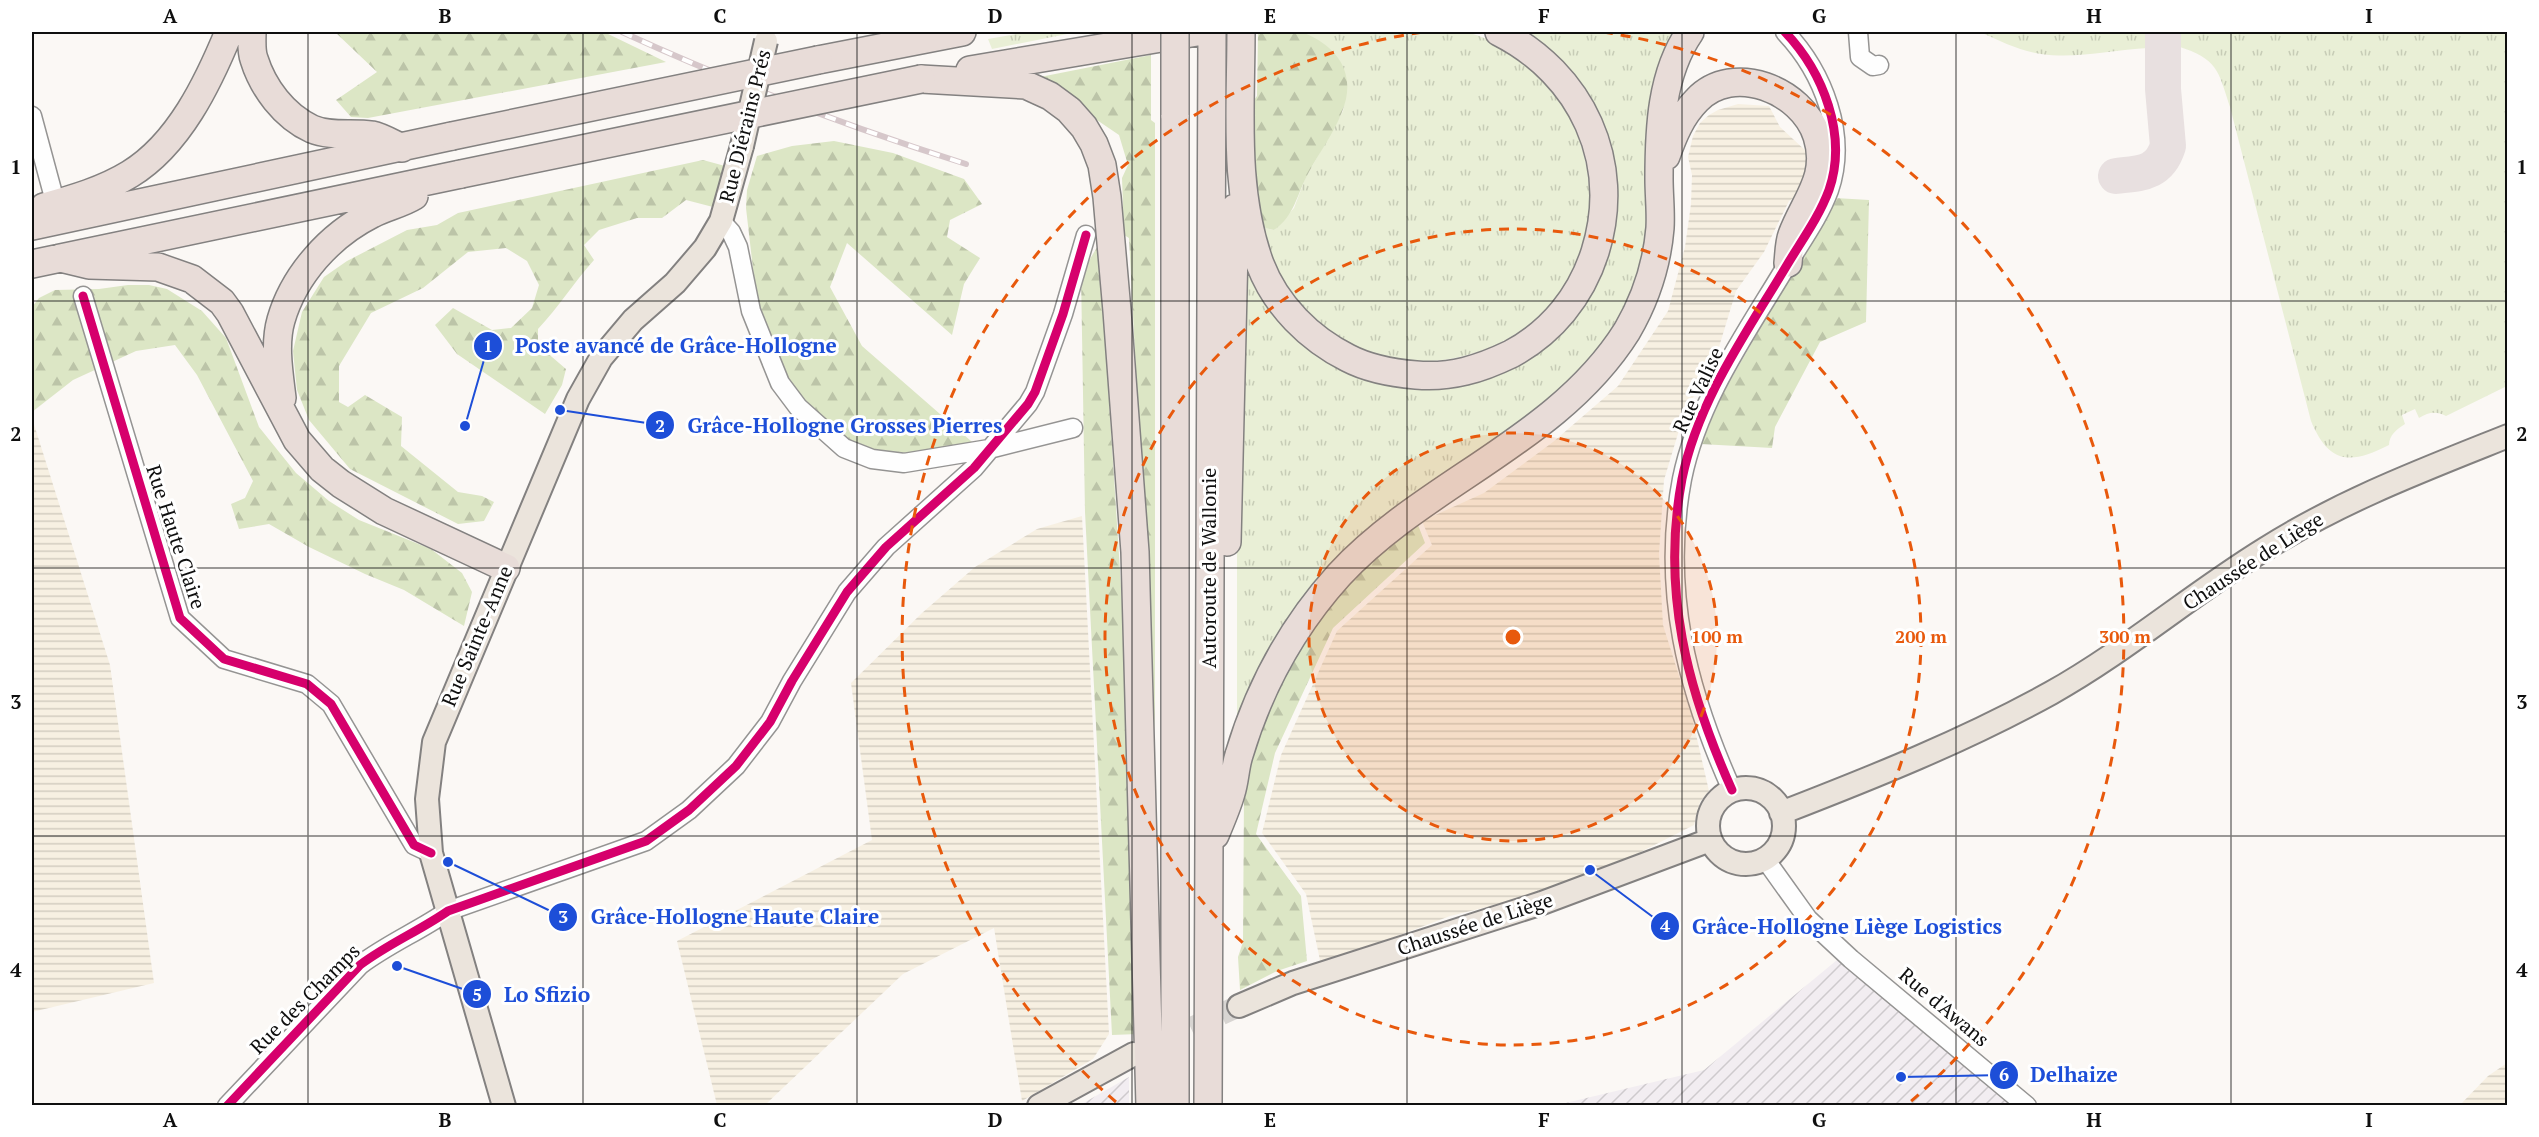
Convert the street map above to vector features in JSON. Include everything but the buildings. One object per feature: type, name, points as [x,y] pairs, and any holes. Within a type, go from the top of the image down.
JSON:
[{"type":"highway","points":[[32,211],[111,184],[131,174],[153,156],[196,101],[214,69],[229,32]]},
{"type":"highway","points":[[252,32],[253,58],[263,79],[274,99],[292,116],[313,129],[337,134],[373,135],[402,148]]},
{"type":"highway","points":[[818,60],[844,40],[874,32]]},
{"type":"highway","points":[[32,226],[452,136],[962,32]]},
{"type":"highway","points":[[32,264],[921,79],[996,74],[1098,47],[1139,32]]},
{"type":"highway","name":"Autoroute de Wallonie","points":[[1175,32],[1175,1106]]},
{"type":"highway","points":[[1098,47],[1197,32]]},
{"type":"highway","name":"Autoroute de Wallonie","points":[[1208,1106],[1212,32]]},
{"type":"highway","points":[[1209,750],[1223,723],[1235,188],[1240,160],[1241,32]]},
{"type":"highway","points":[[1240,160],[1251,235],[1261,267],[1276,295],[1291,315],[1312,335],[1337,353],[1361,365],[1395,373],[1432,376],[1461,374],[1486,366],[1520,349],[1565,311],[1583,283],[1592,261],[1602,229],[1606,193],[1600,153],[1587,120],[1572,93],[1548,65],[1520,42],[1499,32]]},
{"type":"highway","points":[[1209,850],[1232,792],[1238,757],[1259,700],[1272,670],[1305,617],[1339,575],[1370,546],[1542,422],[1582,388],[1609,358],[1640,306],[1654,267],[1660,227],[1661,115],[1669,78],[1690,32]]},
{"type":"highway","points":[[996,74],[1050,96],[1069,110],[1084,127],[1094,144],[1105,183],[1135,552],[1150,1106]]},
{"type":"highway","points":[[1659,177],[1682,118],[1698,99],[1713,88],[1733,83],[1761,85],[1784,94],[1806,115],[1817,136],[1821,163],[1815,189],[1791,237],[1788,263]]},
{"type":"highway","points":[[284,411],[278,363],[281,322],[304,273],[339,235],[364,219],[456,176]]},
{"type":"highway","points":[[60,258],[89,265],[158,267],[192,279],[222,302],[230,313],[284,411],[297,440],[322,469],[340,484],[384,511],[506,568]]},
{"type":"main road","name":"Rue Diérains Prés","points":[[721,220],[730,197],[766,36]]},
{"type":"main road","name":"Rue Sainte-Anne","points":[[504,1106],[431,853],[427,799],[434,742],[568,420],[601,358],[633,320],[696,261],[721,220]]},
{"type":"main road","name":"Chaussée de Liège","points":[[1781,813],[1848,788],[1985,728],[2052,692],[2132,642],[2225,574],[2304,526],[2382,486],[2508,436]]},
{"type":"main road","points":[[1747,788],[1762,792],[1774,800],[1781,813],[1784,826],[1782,839],[1765,859],[1753,864],[1740,864],[1727,860],[1710,840],[1707,828],[1709,816],[1714,805],[1732,790],[1747,788]]},
{"type":"main road","name":"Chaussée de Liège","points":[[1239,1006],[1293,983],[1542,903],[1710,840]]},
{"type":"main road","points":[[1039,1106],[1134,1054]]},
{"type":"street","name":"Rue Valise","points":[[1732,790],[1706,725],[1682,645],[1676,597],[1674,544],[1682,478],[1698,425],[1724,369],[1817,217],[1829,189],[1835,164],[1835,138],[1831,112],[1812,69],[1785,32]]},
{"type":"street","points":[[1858,32],[1860,57],[1874,66],[1879,65]]},
{"type":"street","points":[[33,123],[53,194]]},
{"type":"street","points":[[721,220],[731,232],[738,247],[751,311],[780,383],[798,407],[844,448],[872,459],[904,463],[988,449],[1073,428]]},
{"type":"street","name":"Rue des Champs","points":[[227,1106],[360,965],[380,950],[429,924],[448,911],[646,841],[689,810],[736,766],[754,744],[847,592],[886,547],[974,468],[988,449],[1020,416],[1035,392],[1063,314],[1086,235]]},
{"type":"street","name":"Rue Haute Claire","points":[[83,296],[180,618],[224,659],[307,684],[331,704],[414,844],[431,853]]},
{"type":"street","name":"Rue d'Awans","points":[[1765,859],[1808,919],[1851,959],[2027,1106]]},
{"type":"shaded area","points":[[1738,104],[1769,106],[1780,127],[1806,151],[1807,171],[1805,191],[1789,201],[1764,252],[1736,291],[1719,347],[1683,417],[1664,480],[1659,554],[1663,625],[1692,717],[1709,791],[1700,802],[1694,825],[1611,867],[1528,897],[1450,916],[1321,965],[1306,894],[1262,833],[1281,755],[1337,631],[1432,545],[1422,521],[1484,493],[1553,442],[1618,386],[1668,311],[1685,247],[1691,204],[1692,175],[1688,157],[1693,136],[1700,123],[1709,115]]},
{"type":"shaded area","points":[[32,418],[110,665],[154,983],[32,1012]]},
{"type":"shaded area","points":[[1082,516],[1109,1034],[1093,1059],[1022,1101],[994,928],[903,974],[765,1105],[717,1105],[677,941],[872,840],[851,683],[922,613],[975,567],[1037,529]]},
{"type":"shaded area","points":[[1837,960],[2015,1106],[1553,1106],[1704,1070]]},
{"type":"shaded area","points":[[2507,1063],[2507,1105],[2460,1105],[2488,1076]]},
{"type":"shaded area","points":[[1129,1077],[1129,1105],[1080,1105]]},
{"type":"green space","points":[[1294,31],[1316,39],[1327,46],[1342,64],[1347,86],[1346,99],[1335,128],[1309,172],[1287,218],[1274,230],[1264,228],[1254,188],[1254,100],[1257,96],[1258,32]]},
{"type":"green space","points":[[1452,31],[1479,36],[1524,63],[1538,75],[1560,102],[1568,115],[1584,156],[1590,196],[1585,235],[1572,272],[1551,304],[1522,330],[1485,349],[1443,360],[1410,361],[1378,355],[1348,342],[1321,323],[1291,292],[1272,257],[1264,228],[1274,230],[1294,208],[1305,179],[1343,111],[1347,87],[1301,32]]},
{"type":"green space","points":[[335,32],[604,32],[666,62],[368,118],[351,117],[336,100],[377,72]]},
{"type":"green space","points":[[1028,32],[1077,32],[992,49],[988,39]]},
{"type":"green space","points":[[1520,32],[1679,32],[1650,185],[1645,268],[1607,356],[1382,529],[1237,749],[1237,522],[1247,263],[1372,378],[1540,345],[1615,194]]},
{"type":"green space","points":[[1980,32],[2149,32],[2148,48],[2094,54],[2054,55],[2025,51]]},
{"type":"green space","points":[[2177,32],[2507,32],[2507,386],[2446,416],[2432,413],[2419,418],[2415,409],[2402,415],[2405,424],[2392,435],[2389,445],[2363,456],[2342,457],[2325,446],[2311,421],[2230,107],[2219,75],[2209,61],[2177,46]]},
{"type":"green space","points":[[1151,55],[1151,120],[1155,123],[1155,733],[1129,238],[1124,235],[1122,178],[1128,165],[1119,135],[1035,78]]},
{"type":"green space","points":[[834,141],[893,153],[964,179],[982,204],[950,220],[947,237],[980,258],[964,284],[952,335],[847,243],[830,287],[862,346],[979,448],[905,460],[846,444],[784,383],[758,312],[746,208],[747,190],[757,156],[792,146]]},
{"type":"green space","points":[[703,160],[725,166],[713,207],[686,200],[662,218],[637,218],[599,230],[584,245],[594,260],[538,329],[538,345],[566,369],[562,385],[545,414],[457,354],[435,325],[453,308],[492,330],[511,328],[532,308],[539,285],[527,261],[506,248],[468,252],[423,288],[371,313],[339,366],[339,402],[348,407],[365,395],[402,417],[401,446],[458,492],[482,496],[494,502],[484,521],[458,524],[350,469],[309,420],[297,390],[293,351],[302,312],[324,277],[347,261],[407,230],[437,225],[458,213]]},
{"type":"green space","points":[[1835,198],[1869,200],[1866,322],[1820,342],[1775,427],[1772,448],[1701,444],[1723,393]]},
{"type":"green space","points":[[1099,244],[1124,633],[1138,1034],[1112,1035],[1085,512],[1081,274]]},
{"type":"green space","points":[[149,285],[167,289],[202,311],[226,338],[259,427],[296,473],[329,501],[359,520],[431,549],[462,573],[472,592],[464,626],[404,590],[309,547],[269,524],[239,529],[231,504],[245,498],[253,481],[197,375],[175,345],[136,351],[73,380],[32,412],[32,307],[39,298],[55,290],[99,289]]},
{"type":"green space","points":[[1418,525],[1425,543],[1333,628],[1275,753],[1256,834],[1301,896],[1307,961],[1277,971],[1240,990],[1238,957],[1243,942],[1244,793],[1254,746],[1268,708],[1309,632],[1340,592],[1368,565]]},
{"type":"taxiway","points":[[2116,176],[2141,173],[2154,167],[2160,162],[2168,146],[2163,89],[2163,32]]},
{"type":"tunnel","points":[[1161,1042],[1239,1006]]},
{"type":"railway","points":[[622,32],[792,103],[966,164]]},
{"type":"cycle path","points":[[1732,790],[1702,715],[1682,639],[1677,600],[1676,520],[1689,450],[1712,394],[1740,341],[1815,219],[1829,190],[1834,169],[1833,126],[1821,85],[1799,48],[1785,32]]},
{"type":"cycle path","points":[[227,1106],[360,965],[371,957],[448,911],[646,841],[689,810],[736,766],[770,722],[792,681],[847,592],[886,547],[974,468],[1028,404],[1035,392],[1063,314],[1086,235]]},
{"type":"cycle path","points":[[83,296],[180,618],[224,659],[307,684],[331,704],[414,845],[431,853]]},
{"type":"place","name":"Grâce-Hollogne Grosses Pierres","points":[[560,410]]},
{"type":"place","name":"Poste avancé de Grâce-Hollogne","points":[[465,426]]},
{"type":"place","name":"Grâce-Hollogne Haute Claire","points":[[448,862]]},
{"type":"place","name":"Grâce-Hollogne Liège Logistics","points":[[1590,870]]},
{"type":"place","name":"Lo Sfizio","points":[[397,966]]},
{"type":"place","name":"Delhaize","points":[[1901,1077]]}]
